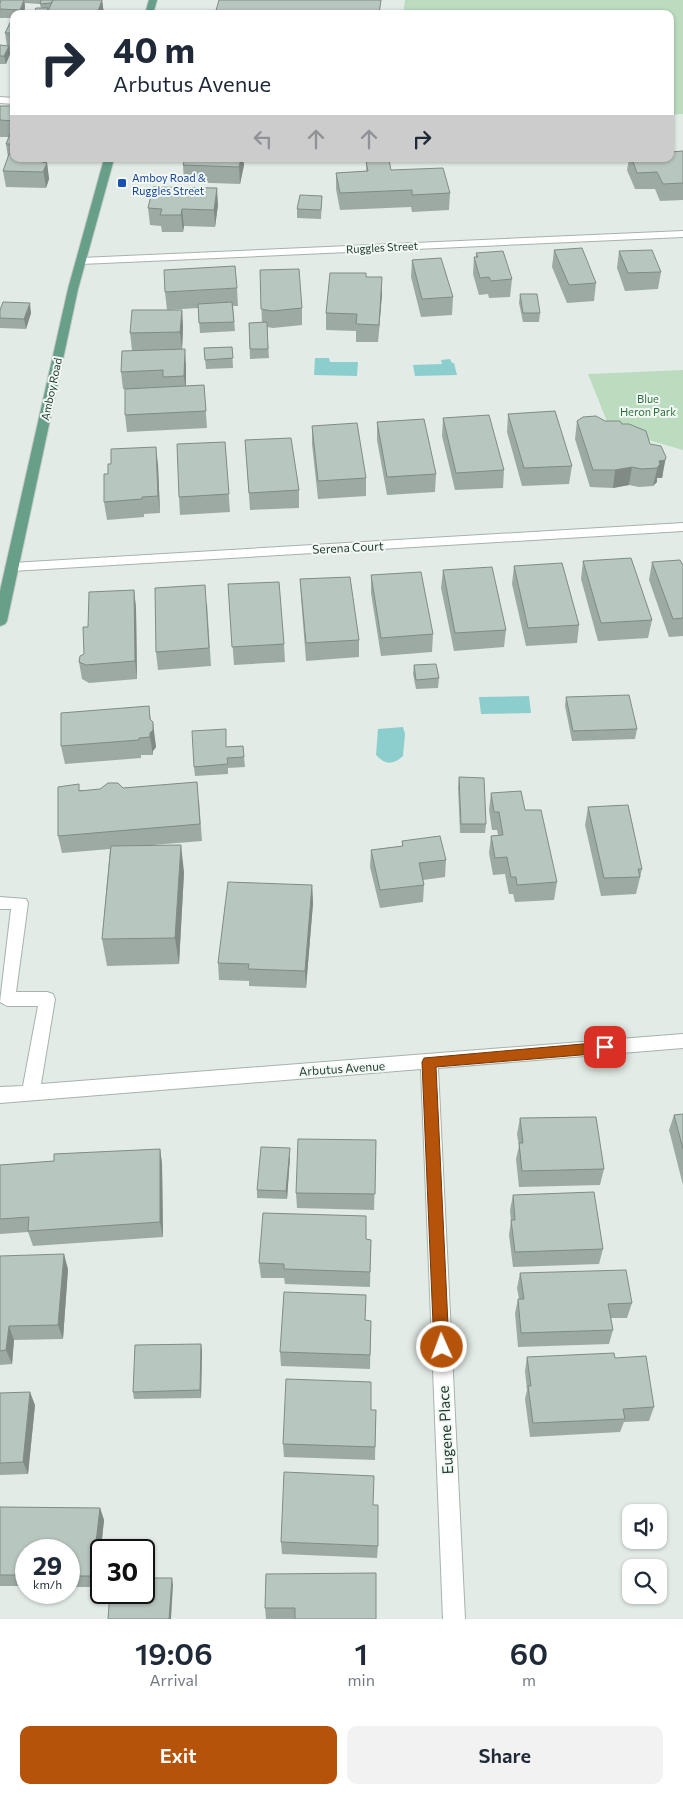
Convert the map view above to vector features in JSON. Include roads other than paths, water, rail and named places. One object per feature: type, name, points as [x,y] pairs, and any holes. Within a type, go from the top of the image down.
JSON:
[{"type":"main road","name":"Amboy Road","points":[[0,621],[81,261],[108,162]]},
{"type":"street","name":"Ruggles Street","points":[[81,261],[683,234]]},
{"type":"street","name":"Serena Court","points":[[12,566],[683,527]]},
{"type":"street","points":[[0,903],[20,904],[7,999],[47,999],[31,1092]]},
{"type":"street","name":"Arbutus Avenue","points":[[0,1095],[683,1041]]},
{"type":"street","name":"Eugene Place","points":[[429,1062],[454,1619]]},
{"type":"water","points":[[315,358],[329,358],[330,362],[358,362],[357,376],[314,375]]},
{"type":"water","points":[[450,359],[454,363],[457,375],[415,376],[413,365],[442,364],[441,360]]},
{"type":"water","points":[[529,696],[531,713],[481,714],[479,697]]},
{"type":"water","points":[[403,727],[405,734],[403,756],[389,763],[383,761],[376,755],[378,729]]},
{"type":"place","name":"Amboy Road & Ruggles Street","points":[[122,183]]},
{"type":"park label","name":"Blue Heron Park","points":[[648,404]]}]
